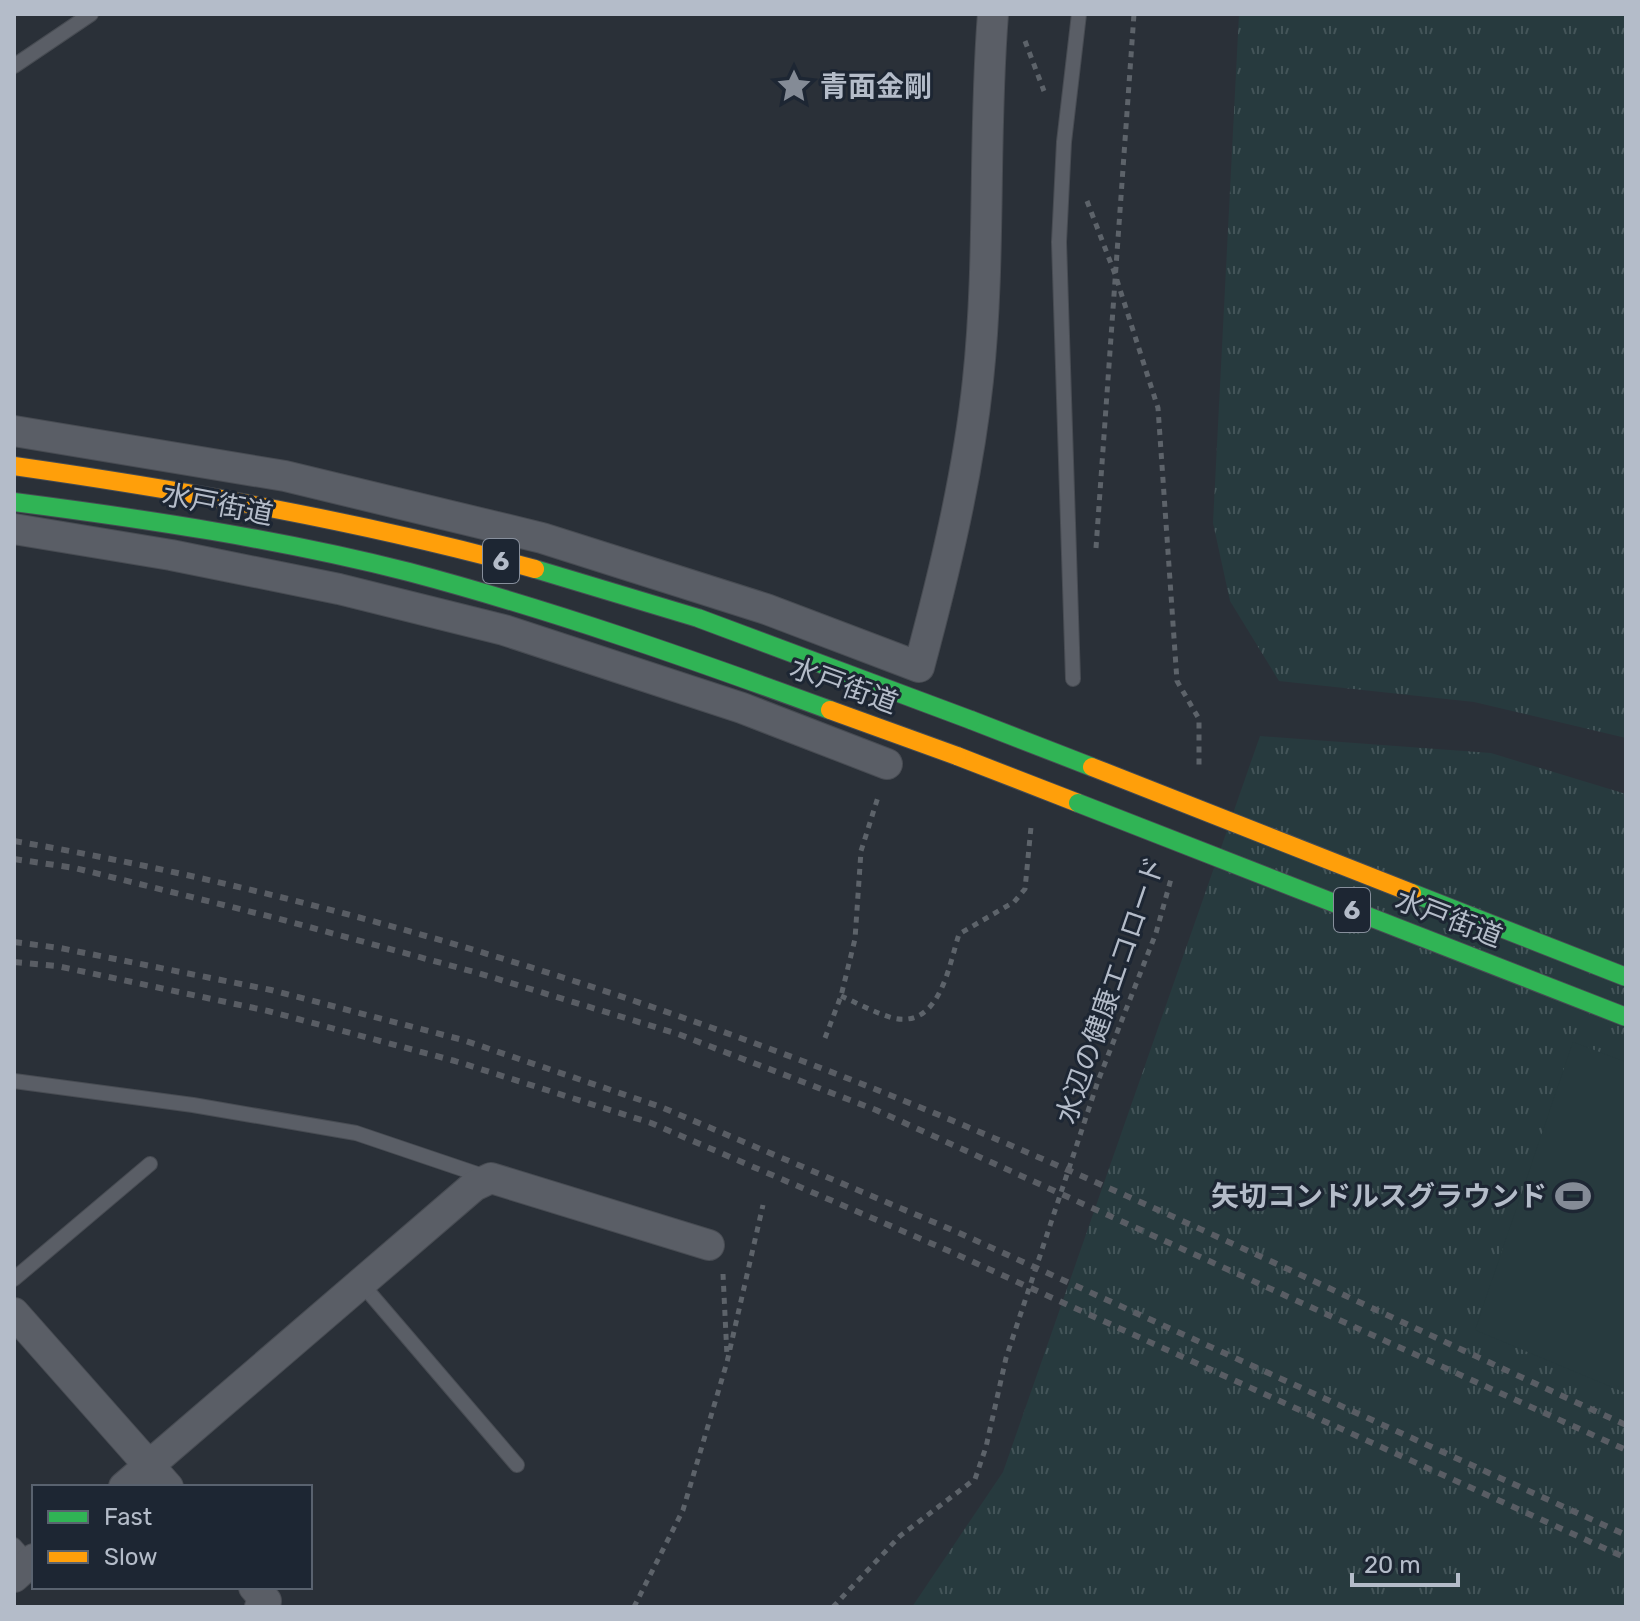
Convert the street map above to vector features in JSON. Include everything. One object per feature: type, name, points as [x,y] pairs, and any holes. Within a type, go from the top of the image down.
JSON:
[{"type":"highway","name":"水戸街道","points":[[14,466],[169,487],[412,536],[659,605],[971,720],[1626,977]]},
{"type":"highway","name":"水戸街道","points":[[14,502],[167,521],[406,572],[641,642],[957,756],[1626,1017]]},
{"type":"street","points":[[14,431],[285,476],[542,538],[766,609],[919,667],[972,432],[987,250],[993,14]]},
{"type":"street","points":[[14,529],[171,555],[324,586],[504,630],[742,708],[887,764]]},
{"type":"street","points":[[131,1485],[159,1477],[361,1283],[474,1186],[491,1178],[709,1245]]},
{"type":"street","points":[[14,1313],[159,1477]]},
{"type":"street","points":[[256,1589],[266,1601],[260,1607]]},
{"type":"lane","points":[[14,66],[91,14]]},
{"type":"lane","points":[[1073,679],[1059,242],[1064,142],[1079,14]]},
{"type":"lane","points":[[14,1081],[193,1105],[356,1133],[491,1178]]},
{"type":"lane","points":[[14,1279],[150,1164]]},
{"type":"lane","points":[[361,1283],[517,1465]]},
{"type":"path","points":[[1095,561],[1134,14]]},
{"type":"path","points":[[1115,274],[1158,408],[1177,681],[1199,719],[1199,771]]},
{"type":"path","points":[[825,1038],[841,996],[855,939],[861,851],[887,764]]},
{"type":"path","points":[[841,996],[895,1019],[926,1010],[940,996],[959,934],[1014,902],[1025,889],[1034,813]]},
{"type":"path","name":"水辺の健康エコロード","points":[[833,1607],[900,1536],[975,1479],[986,1447],[1006,1358],[1098,1081],[1156,933],[1172,874]]},
{"type":"path","points":[[634,1607],[683,1510],[727,1362],[763,1205]]},
{"type":"path","points":[[709,1245],[723,1261],[727,1362]]},
{"type":"green space","points":[[1239,14],[1626,14],[1626,738],[1474,702],[1279,681],[1230,601],[1213,523]]},
{"type":"green space","points":[[1260,736],[1491,753],[1626,794],[1626,1607],[912,1607],[1003,1472]]},
{"type":"green space","name":"矢切コンドルスグラウンド","points":[[1573,1042],[1626,1062],[1626,1393],[1475,1330]]},
{"type":"railway","points":[[14,841],[263,893],[388,925],[513,962],[760,1045],[1075,1173],[1626,1425]]},
{"type":"railway","points":[[14,859],[75,868],[276,918],[478,973],[678,1034],[876,1110],[1626,1450]]},
{"type":"railway","points":[[14,942],[60,948],[271,990],[463,1040],[661,1107],[957,1232],[1626,1535]]},
{"type":"railway","points":[[14,962],[57,966],[268,1011],[455,1061],[651,1123],[949,1251],[1626,1558]]},
{"type":"traffic: fast","points":[[14,502],[212,531],[409,572],[621,636],[830,710]]},
{"type":"traffic: fast","points":[[535,569],[698,618],[971,720]]},
{"type":"traffic: fast","points":[[971,720],[1092,767]]},
{"type":"traffic: fast","points":[[1078,803],[1626,1017]]},
{"type":"traffic: fast","points":[[1412,893],[1626,977]]},
{"type":"traffic: slow","points":[[14,466],[276,509],[535,569]]},
{"type":"traffic: slow","points":[[830,710],[957,756]]},
{"type":"traffic: slow","points":[[957,756],[1078,803]]},
{"type":"traffic: slow","points":[[1092,767],[1412,893]]},
{"type":"place","name":"青面金剛","points":[[794,86]]},
{"type":"place","name":"矢切コンドルスグラウンド","points":[[1573,1196]]}]
